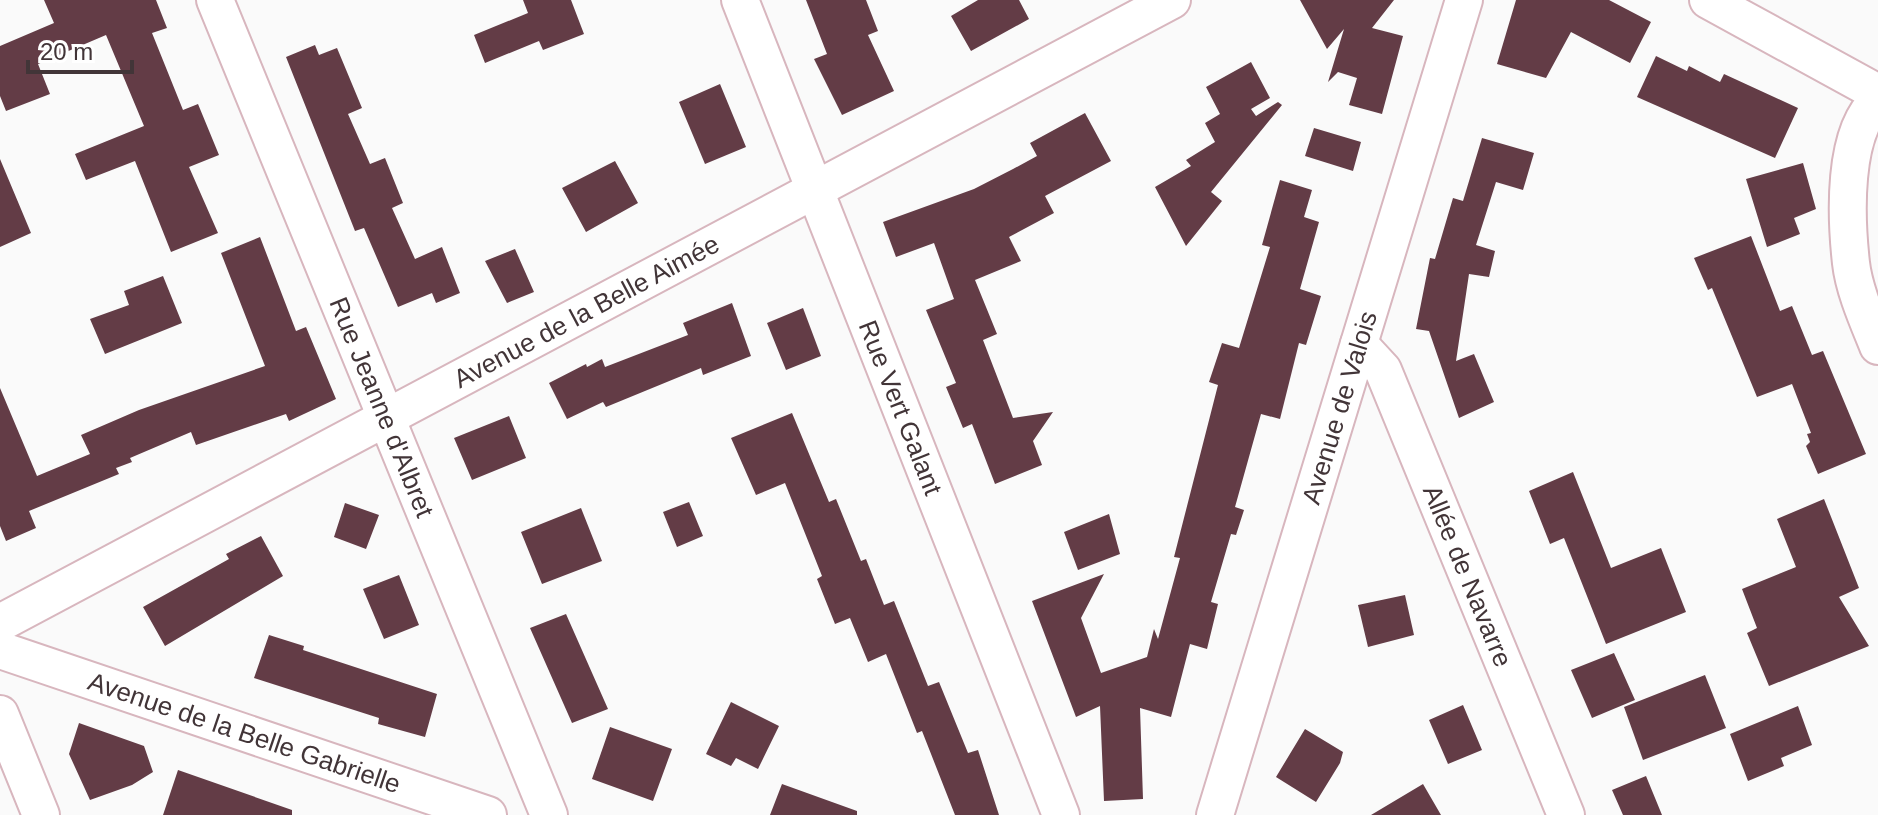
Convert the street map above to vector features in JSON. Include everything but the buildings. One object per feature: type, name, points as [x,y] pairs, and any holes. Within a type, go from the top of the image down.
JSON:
[{"type":"street","name":"Rue Jeanne d'Albret","points":[[215,0],[549,815]]},
{"type":"street","name":"Rue Vert Galant","points":[[740,0],[1061,815]]},
{"type":"street","name":"Avenue de la Belle Aimée","points":[[0,623],[1172,0]]},
{"type":"street","name":"Avenue de Valois","points":[[1215,815],[1464,0]]},
{"type":"street","points":[[1708,0],[1878,93]]},
{"type":"street","points":[[1878,101],[1862,119],[1854,140],[1850,206],[1851,265],[1878,346]]},
{"type":"street","name":"Allée de Navarre","points":[[1359,344],[1383,370],[1566,815]]},
{"type":"street","name":"Avenue de la Belle Gabrielle","points":[[0,650],[488,815]]},
{"type":"street","points":[[0,714],[41,815]]}]
